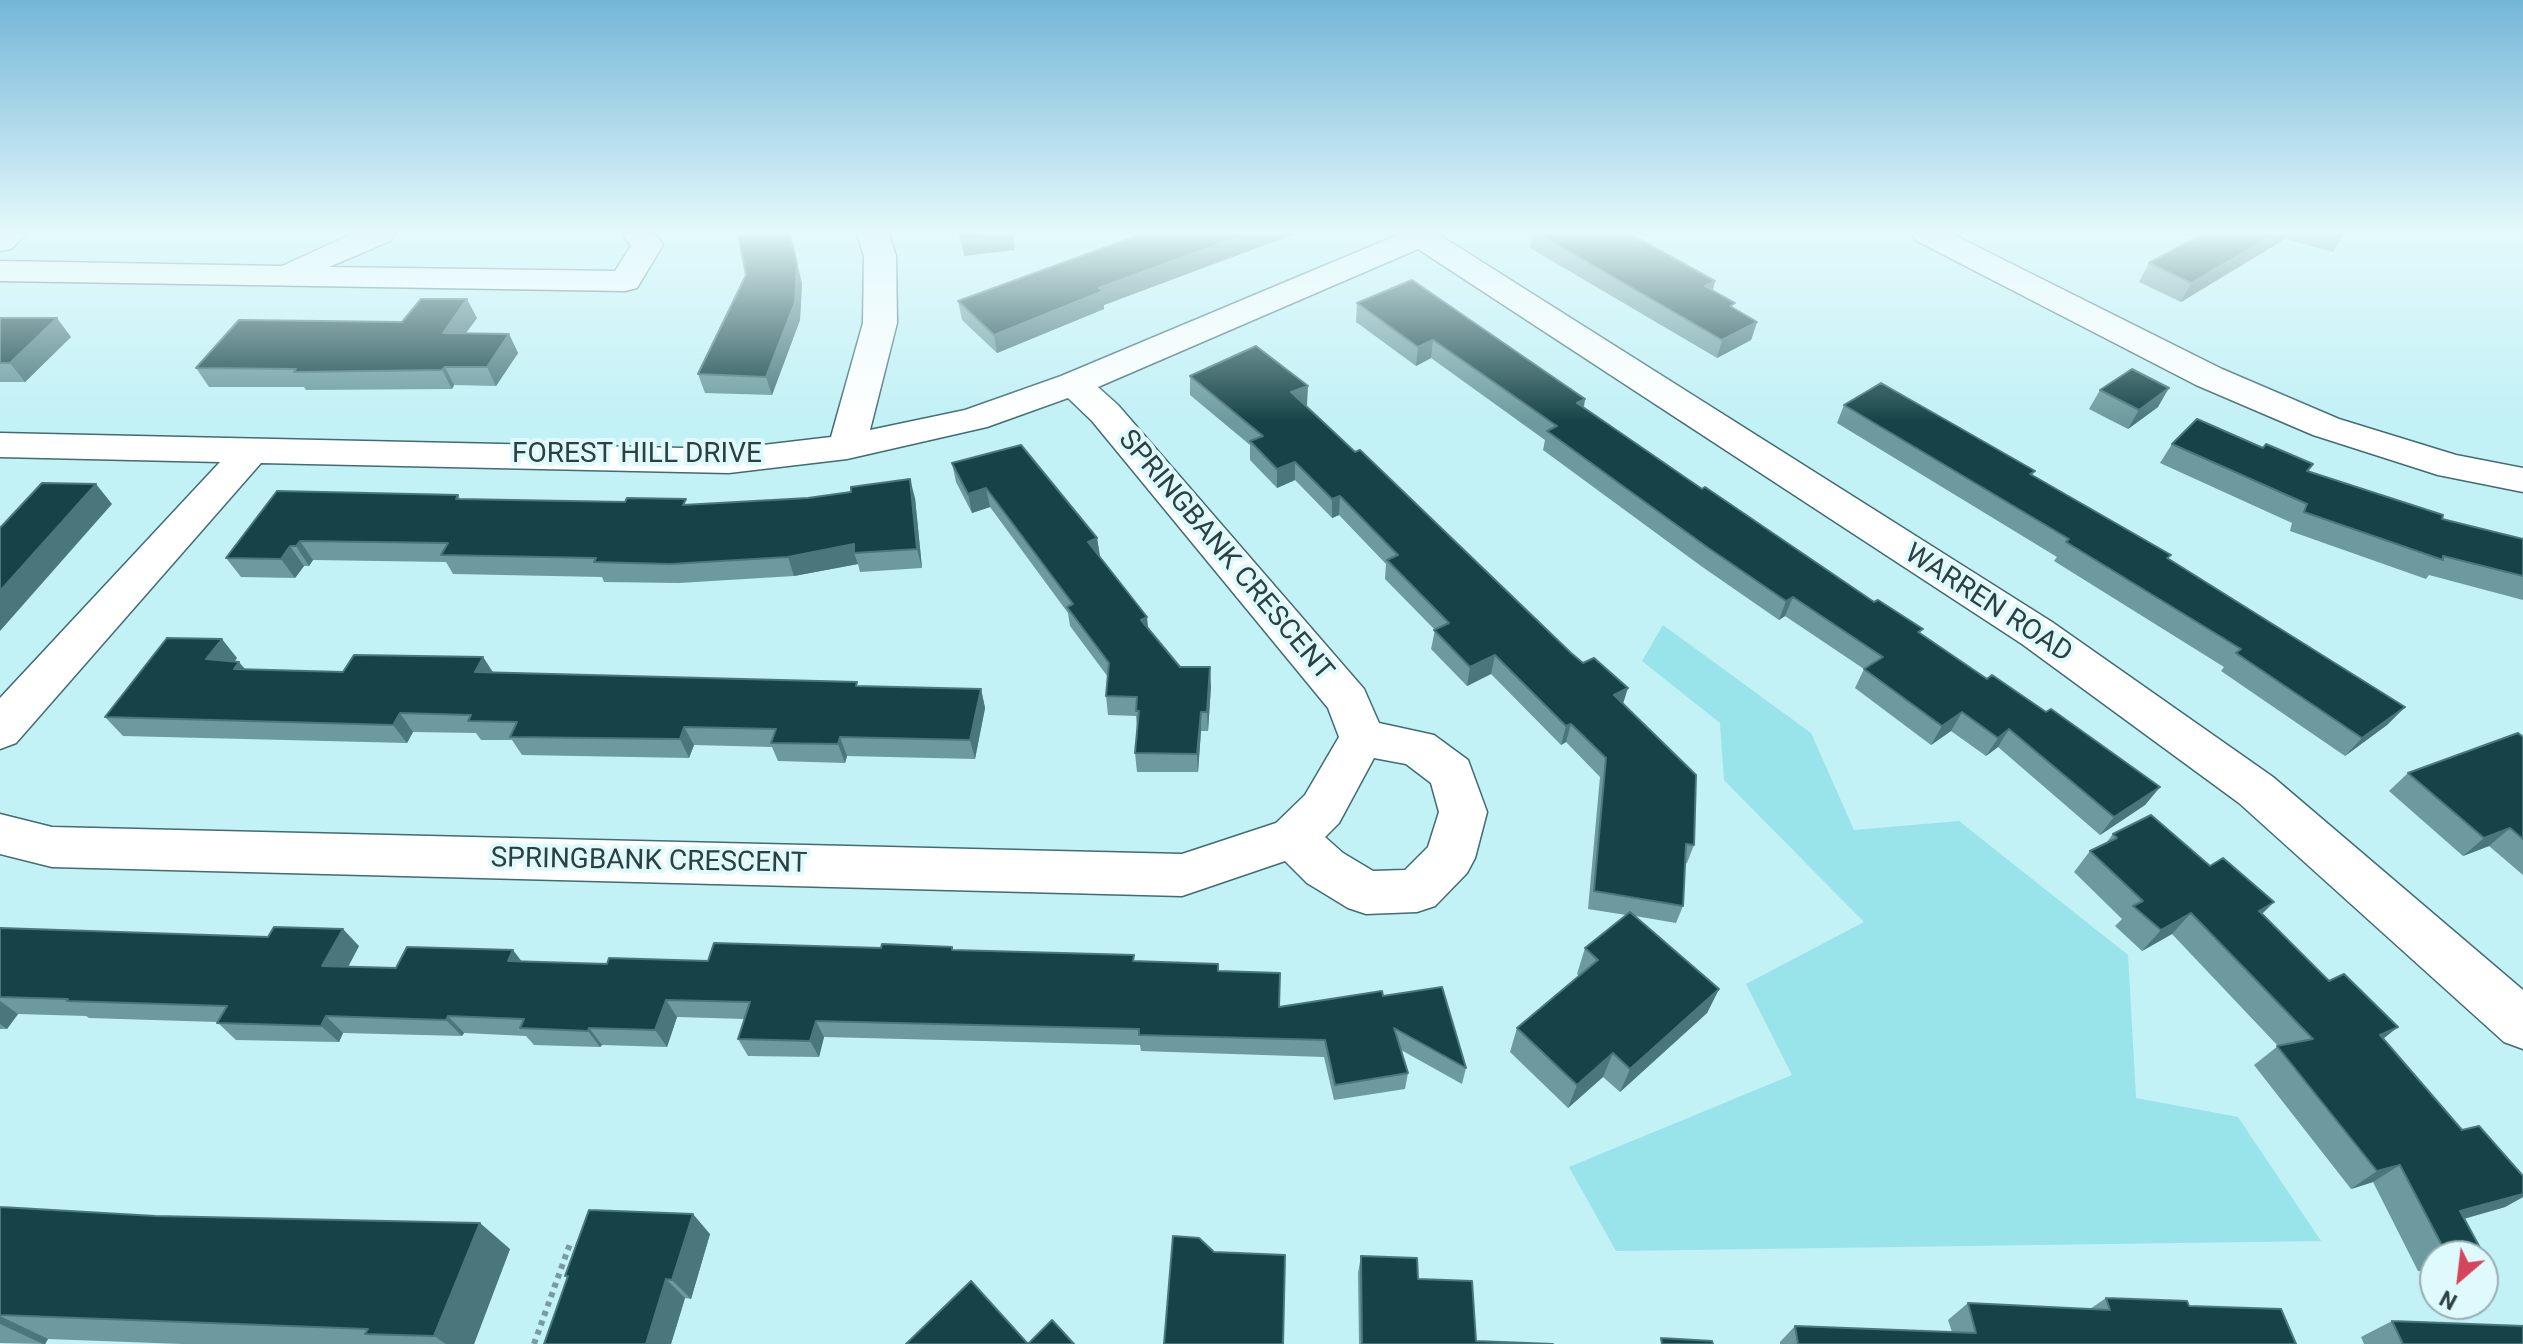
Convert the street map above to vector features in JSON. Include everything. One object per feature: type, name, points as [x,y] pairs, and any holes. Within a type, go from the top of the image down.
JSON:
[{"type":"street","points":[[847,447],[880,323],[880,297]]},
{"type":"street","name":"FOREST HILL DRIVE","points":[[0,445],[729,461],[847,447],[974,419],[1074,384],[1277,297]]},
{"type":"street","name":"WARREN ROAD","points":[[1517,297],[2037,633],[2256,790],[2523,1024]]},
{"type":"street","points":[[2051,297],[2209,377],[2326,427],[2451,466],[2523,480]]},
{"type":"street","name":"SPRINGBANK CRESCENT","points":[[0,834],[52,847],[1182,875],[1293,838],[1322,809],[1362,738],[1348,701],[1105,413],[1074,384]]},
{"type":"street","points":[[0,731],[251,451]]},
{"type":"street","points":[[1293,838],[1325,868],[1366,893],[1417,891],[1450,858],[1463,812],[1451,773],[1418,748],[1362,738]]},
{"type":"path","points":[[534,1344],[571,1241]]},
{"type":"shaded area","points":[[1663,625],[1811,733],[1854,830],[1959,821],[2128,955],[2136,1098],[2238,1117],[2321,1241],[1616,1251],[1569,1167],[1792,1075],[1746,984],[1864,922],[1724,780],[1720,723],[1642,661]]},
{"type":"building","points":[[735,297],[795,297],[766,377],[698,374]]},
{"type":"building","points":[[970,297],[1089,297],[994,335],[958,301]]},
{"type":"building","points":[[1372,297],[1436,297],[1585,399],[1577,403],[1702,489],[1705,487],[1874,602],[1878,600],[1923,629],[1918,632],[1987,679],[1992,675],[2046,712],[2051,709],[2160,787],[2114,817],[2009,729],[1998,738],[1962,712],[1942,726],[1864,669],[1883,657],[1793,597],[1786,601],[1707,547],[1547,431],[1557,426],[1433,340],[1418,347],[1357,303]]},
{"type":"building","points":[[1647,297],[1724,297],[1735,303],[1730,306],[1757,322],[1722,340]]},
{"type":"building","points":[[421,299],[467,299],[443,333],[509,334],[487,367],[294,372],[296,369],[196,368],[239,320],[402,322]]},
{"type":"building","points":[[0,318],[57,318],[10,363],[0,363]]},
{"type":"building","points":[[1256,346],[1308,386],[1291,392],[1355,452],[1360,450],[1571,653],[1583,663],[1594,658],[1628,688],[1614,695],[1696,775],[1694,845],[1686,844],[1683,906],[1594,891],[1606,758],[1571,724],[1566,726],[1495,655],[1470,667],[1434,630],[1449,623],[1387,560],[1398,555],[1340,496],[1332,499],[1295,462],[1277,469],[1250,441],[1263,436],[1190,376]]},
{"type":"building","points":[[2132,369],[2169,388],[2139,410],[2100,390]]},
{"type":"building","points":[[1881,383],[2035,471],[2030,474],[2171,555],[2167,558],[2405,707],[2362,738],[2236,653],[2241,649],[2066,542],[2069,539],[1844,405]]},
{"type":"building","points":[[2197,419],[2263,448],[2266,444],[2313,464],[2307,471],[2443,515],[2442,519],[2523,539],[2523,576],[2443,556],[2443,560],[2304,512],[2307,504],[2172,444]]},
{"type":"building","points":[[1021,445],[1097,538],[1088,542],[1147,617],[1141,620],[1180,667],[1210,667],[1207,712],[1201,712],[1197,754],[1135,753],[1139,711],[1136,711],[1137,697],[1106,696],[1109,663],[1067,607],[1073,604],[986,488],[968,494],[952,463]]},
{"type":"building","points":[[910,479],[917,549],[854,553],[854,544],[788,557],[670,564],[594,562],[596,558],[441,555],[448,543],[300,541],[296,546],[290,546],[281,559],[226,558],[277,491],[458,495],[456,499],[625,502],[627,498],[686,499],[683,505],[808,498],[851,492],[851,487]]},
{"type":"building","points":[[42,483],[96,484],[0,591],[0,528]]},
{"type":"building","points":[[167,638],[222,639],[206,659],[239,662],[234,669],[343,672],[354,655],[483,657],[475,672],[857,682],[856,686],[981,689],[970,740],[840,737],[838,744],[771,743],[776,729],[684,727],[680,739],[510,737],[517,722],[468,721],[471,715],[400,713],[393,725],[105,717]]},
{"type":"building","points":[[2518,733],[2523,737],[2523,839],[2510,828],[2484,838],[2408,773]]},
{"type":"building","points":[[2151,815],[2210,866],[2223,858],[2274,902],[2259,911],[2329,981],[2344,974],[2398,1027],[2380,1035],[2462,1130],[2479,1126],[2523,1176],[2523,1194],[2460,1211],[2476,1240],[2439,1240],[2400,1165],[2377,1171],[2277,1046],[2313,1039],[2191,913],[2161,930],[2133,906],[2143,901],[2090,851],[2117,838],[2113,834]]},
{"type":"building","points":[[1630,912],[1719,989],[1630,1069],[1613,1053],[1577,1085],[1517,1028],[1598,960],[1585,948]]},
{"type":"building","points":[[274,927],[343,929],[322,966],[396,968],[407,947],[513,950],[508,961],[607,964],[609,958],[708,961],[714,943],[881,948],[882,944],[952,947],[952,950],[1134,955],[1133,961],[1218,964],[1218,971],[1280,973],[1279,1007],[1382,991],[1383,996],[1442,987],[1466,1068],[1394,1028],[1408,1073],[1335,1085],[1325,1040],[1139,1035],[1139,1029],[816,1021],[810,1041],[738,1039],[750,1002],[666,1000],[655,1030],[589,1028],[588,1031],[520,1028],[524,1019],[448,1016],[446,1020],[326,1016],[321,1026],[217,1023],[227,1006],[0,997],[0,928],[268,937]]},
{"type":"building","points":[[1,1207],[155,1216],[480,1223],[434,1336],[365,1334],[368,1329],[0,1315]]},
{"type":"building","points":[[589,1210],[693,1214],[672,1280],[666,1279],[646,1344],[544,1344]]},
{"type":"building","points":[[1173,1236],[1199,1238],[1214,1252],[1285,1255],[1283,1344],[1164,1344]]},
{"type":"building","points":[[1361,1256],[1417,1258],[1418,1279],[1472,1281],[1476,1341],[1553,1344],[1362,1344]]},
{"type":"building","points":[[971,1281],[1028,1344],[906,1344]]},
{"type":"building","points":[[2106,1298],[2187,1301],[2189,1306],[2281,1309],[2296,1344],[1798,1344],[1795,1326],[1976,1333],[1968,1303],[2110,1310]]},
{"type":"building","points":[[1052,1320],[1074,1344],[1028,1344]]},
{"type":"building","points":[[2392,1321],[2523,1326],[2523,1344],[2403,1344]]},
{"type":"building","points":[[1661,1338],[1712,1341],[1713,1344],[1662,1344]]}]
